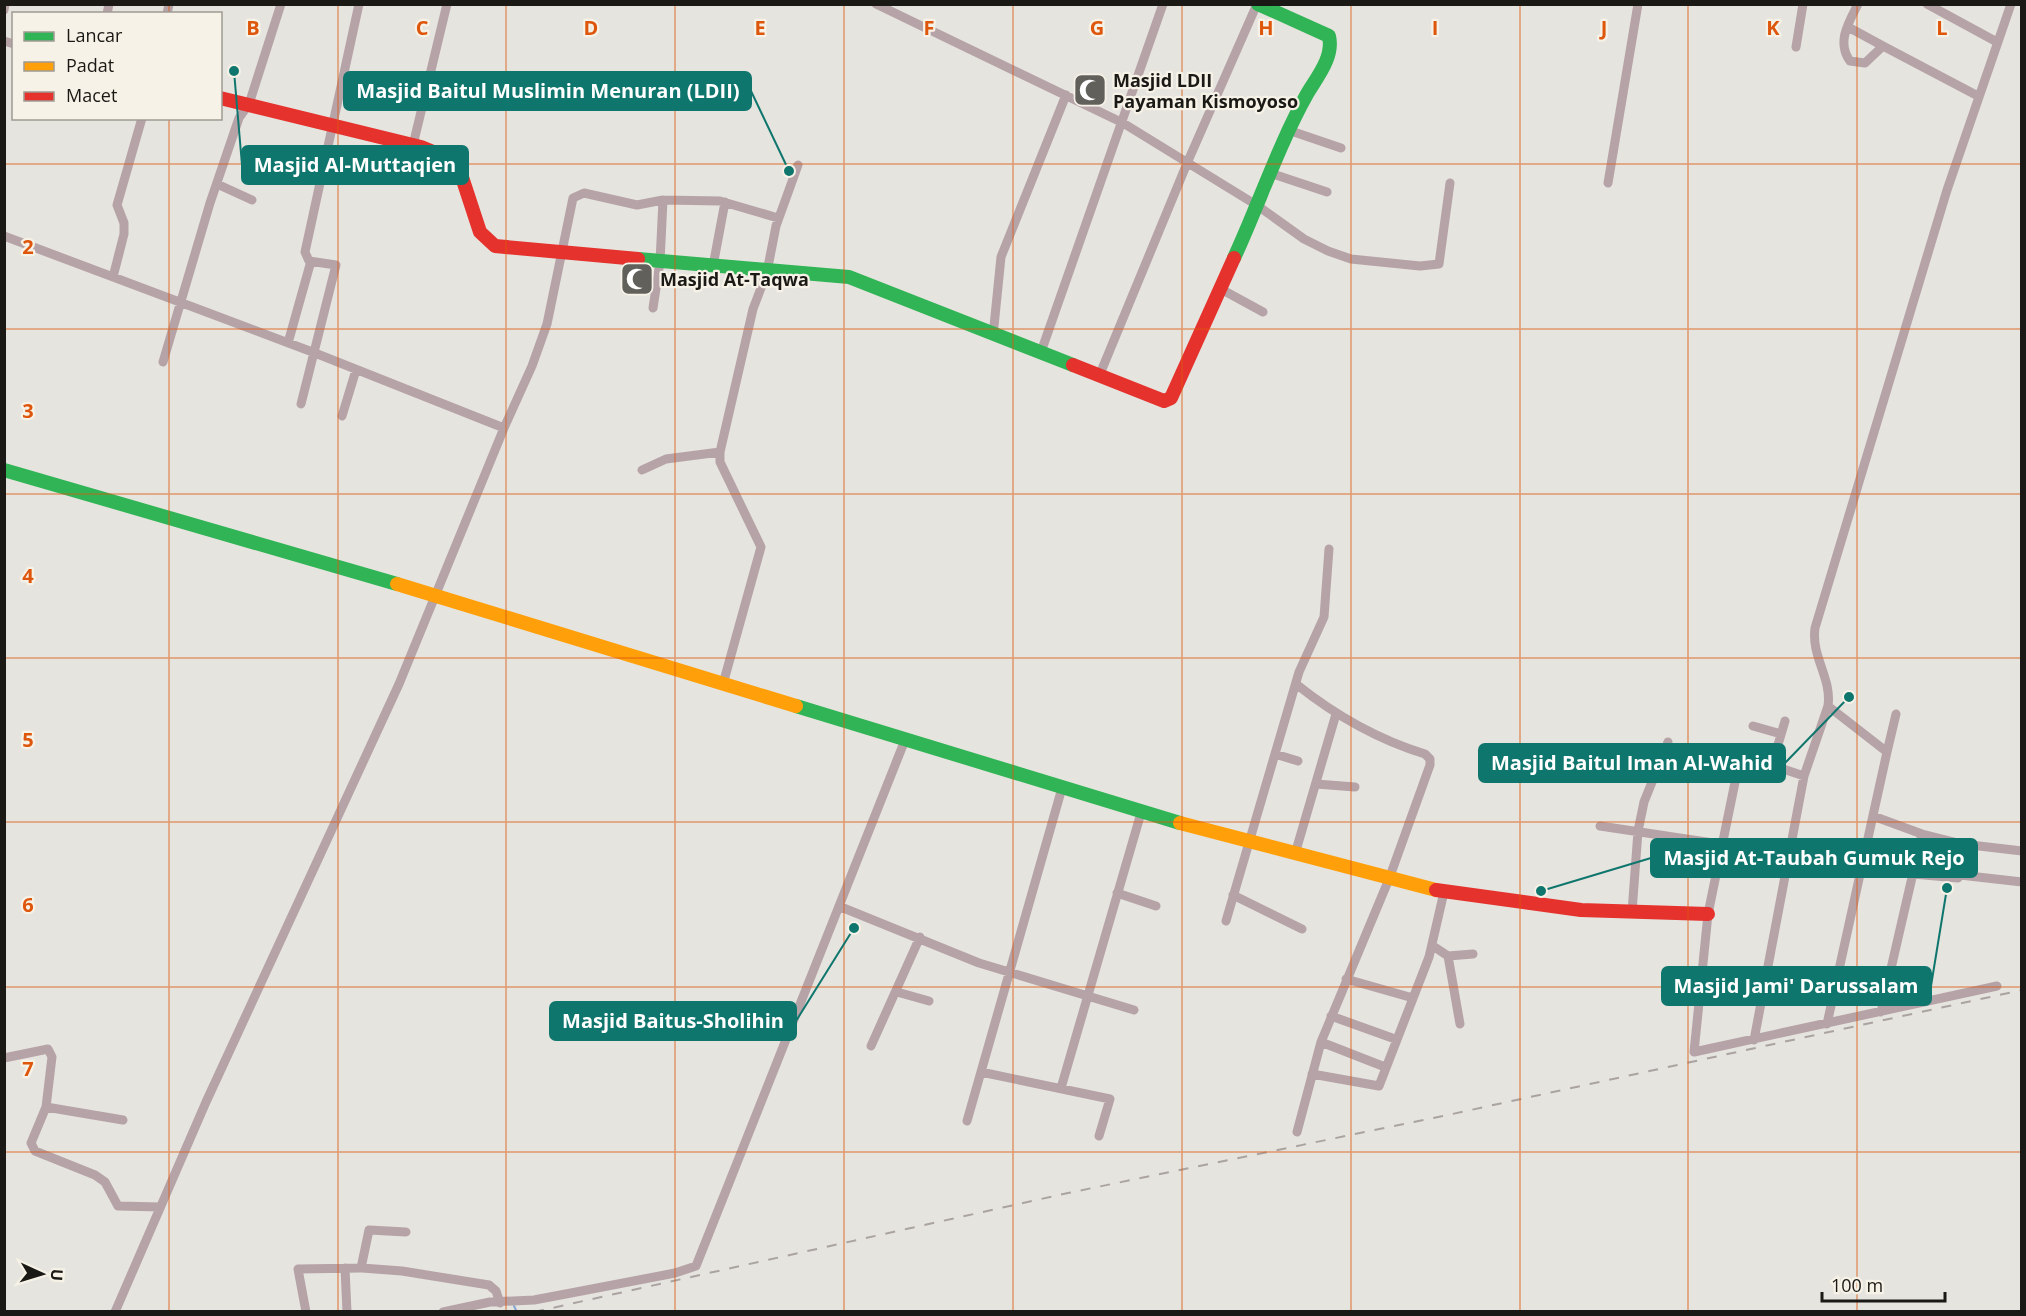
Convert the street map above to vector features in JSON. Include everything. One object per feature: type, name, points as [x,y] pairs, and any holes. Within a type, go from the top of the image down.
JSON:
[{"type":"street","points":[[4,10],[5,4]]},
{"type":"street","points":[[163,362],[217,184],[239,118],[249,104],[281,4]]},
{"type":"street","points":[[301,404],[336,265],[306,259],[305,252],[359,4]]},
{"type":"street","points":[[413,145],[447,4]]},
{"type":"street","points":[[876,4],[1123,123],[1188,161],[1304,238],[1351,259],[1435,266],[1439,264],[1450,183]]},
{"type":"street","points":[[1041,352],[1163,4]]},
{"type":"street","points":[[222,98],[413,145],[456,162],[480,232],[490,243],[500,247],[849,278],[993,336],[1168,401],[1258,206],[1288,130],[1328,58],[1332,39],[1329,36],[1257,4],[1188,161],[1100,374]]},
{"type":"street","points":[[1608,183],[1638,4]]},
{"type":"street","points":[[1796,47],[1803,4]]},
{"type":"street","points":[[1858,4],[1848,27],[1844,50],[1850,60],[1865,63],[1883,46]]},
{"type":"street","points":[[1927,4],[1997,42]]},
{"type":"street","points":[[1754,1040],[1787,854],[1803,781],[1828,706],[1828,685],[1814,646],[1815,628],[1943,201],[2011,4]]},
{"type":"street","points":[[1848,27],[1978,96]]},
{"type":"street","points":[[993,336],[1001,257],[1066,95]]},
{"type":"street","points":[[113,278],[124,234],[124,223],[117,205],[141,120]]},
{"type":"street","points":[[1288,130],[1341,148]]},
{"type":"street","points":[[723,684],[761,552],[760,543],[720,462],[720,452],[751,318],[767,272],[778,218],[798,165]]},
{"type":"street","points":[[1270,173],[1327,192]]},
{"type":"street","points":[[217,184],[252,200]]},
{"type":"street","points":[[115,1311],[206,1102],[399,684],[540,344],[563,252],[571,204],[576,194],[584,193],[637,206],[663,200],[725,202],[778,218]]},
{"type":"street","points":[[653,308],[660,262],[663,200]]},
{"type":"street","points":[[714,267],[725,202]]},
{"type":"street","points":[[4,236],[315,353],[504,428]]},
{"type":"street","points":[[288,343],[311,261]]},
{"type":"street","points":[[1219,288],[1263,312]]},
{"type":"street","points":[[342,416],[356,370]]},
{"type":"street","points":[[642,470],[666,459],[720,452]]},
{"type":"street","points":[[4,470],[436,595],[1141,813],[1389,879],[1444,892],[1581,910],[1708,914]]},
{"type":"street","points":[[1226,921],[1296,684],[1324,617],[1329,549]]},
{"type":"street","points":[[1296,684],[1336,714],[1381,740],[1430,759],[1389,879],[1321,1042],[1297,1132]]},
{"type":"street","points":[[1828,706],[1887,752]]},
{"type":"street","points":[[1295,854],[1336,714]]},
{"type":"street","points":[[1827,1024],[1896,714]]},
{"type":"street","points":[[1772,765],[1785,721]]},
{"type":"street","points":[[1753,726],[1781,735]]},
{"type":"street","points":[[443,1311],[490,1302],[534,1300],[694,1269],[841,907],[905,740]]},
{"type":"street","points":[[1632,912],[1638,831],[1646,797],[1668,742]]},
{"type":"street","points":[[1275,754],[1298,761]]},
{"type":"street","points":[[1803,781],[1772,765],[1743,756],[1708,914],[1693,1050],[1696,1053],[1997,986]]},
{"type":"street","points":[[1316,784],[1355,787]]},
{"type":"street","points":[[967,1121],[1008,970],[1062,789]]},
{"type":"street","points":[[1061,1088],[1141,813]]},
{"type":"street","points":[[1873,816],[1922,834],[1962,844],[2022,851]]},
{"type":"street","points":[[1600,826],[1787,854],[1860,868]]},
{"type":"street","points":[[1881,1012],[1922,834]]},
{"type":"street","points":[[1913,874],[1956,879],[1960,875],[1962,844]]},
{"type":"street","points":[[1960,875],[2022,882]]},
{"type":"street","points":[[1312,1074],[1377,1087],[1433,946],[1444,892]]},
{"type":"street","points":[[1117,893],[1156,906]]},
{"type":"street","points":[[1233,895],[1302,929]]},
{"type":"street","points":[[841,907],[920,937],[979,963],[1134,1010]]},
{"type":"street","points":[[871,1046],[920,937]]},
{"type":"street","points":[[1433,946],[1448,956],[1473,954]]},
{"type":"street","points":[[1448,956],[1460,1024]]},
{"type":"street","points":[[1346,979],[1413,998]]},
{"type":"street","points":[[897,992],[929,1001]]},
{"type":"street","points":[[1331,1016],[1395,1039]]},
{"type":"street","points":[[1321,1042],[1385,1067]]},
{"type":"street","points":[[4,1058],[45,1049],[51,1051],[46,1107],[31,1143],[35,1151],[95,1175],[105,1182],[118,1206],[160,1207]]},
{"type":"street","points":[[981,1072],[1110,1099],[1099,1136]]},
{"type":"street","points":[[46,1107],[123,1120]]},
{"type":"street","points":[[362,1268],[369,1230],[406,1232]]},
{"type":"street","points":[[345,1268],[347,1311]]},
{"type":"street","points":[[306,1311],[298,1269],[362,1268],[402,1271],[489,1285],[496,1291],[500,1303]]},
{"type":"waterway","points":[[514,1306],[516,1310]]},
{"type":"railway","points":[[534,1312],[1068,1193],[1443,1116],[2022,990]]},
{"type":"traffic: fast","points":[[1234,258],[1287,134],[1324,66],[1330,44],[1329,36],[1258,4]]},
{"type":"traffic: fast","points":[[638,259],[849,277],[1073,365]]},
{"type":"traffic: fast","points":[[4,470],[397,584]]},
{"type":"traffic: fast","points":[[796,706],[1180,823]]},
{"type":"traffic: slow","points":[[397,584],[796,706]]},
{"type":"traffic: slow","points":[[1180,823],[1436,890]]},
{"type":"traffic: jam","points":[[222,98],[421,147],[450,159],[458,165],[480,232],[495,246],[638,259]]},
{"type":"traffic: jam","points":[[1073,365],[1164,401],[1171,398],[1234,258]]},
{"type":"traffic: jam","points":[[1436,890],[1581,910],[1708,914]]},
{"type":"place","name":"Masjid Al-Muttaqien","points":[[234,71]]},
{"type":"place","name":"Masjid LDII Payaman Kismoyoso","points":[[1090,90]]},
{"type":"place","name":"Masjid Baitul Muslimin Menuran (LDII)","points":[[789,171]]},
{"type":"place","name":"Masjid At-Taqwa","points":[[637,279]]},
{"type":"place","name":"Masjid Baitul Iman Al-Wahid","points":[[1849,697]]},
{"type":"place","name":"Masjid Jami' Darussalam","points":[[1947,888]]},
{"type":"place","name":"Masjid At-Taubah Gumuk Rejo","points":[[1541,891]]},
{"type":"place","name":"Masjid Baitus-Sholihin","points":[[854,928]]}]
